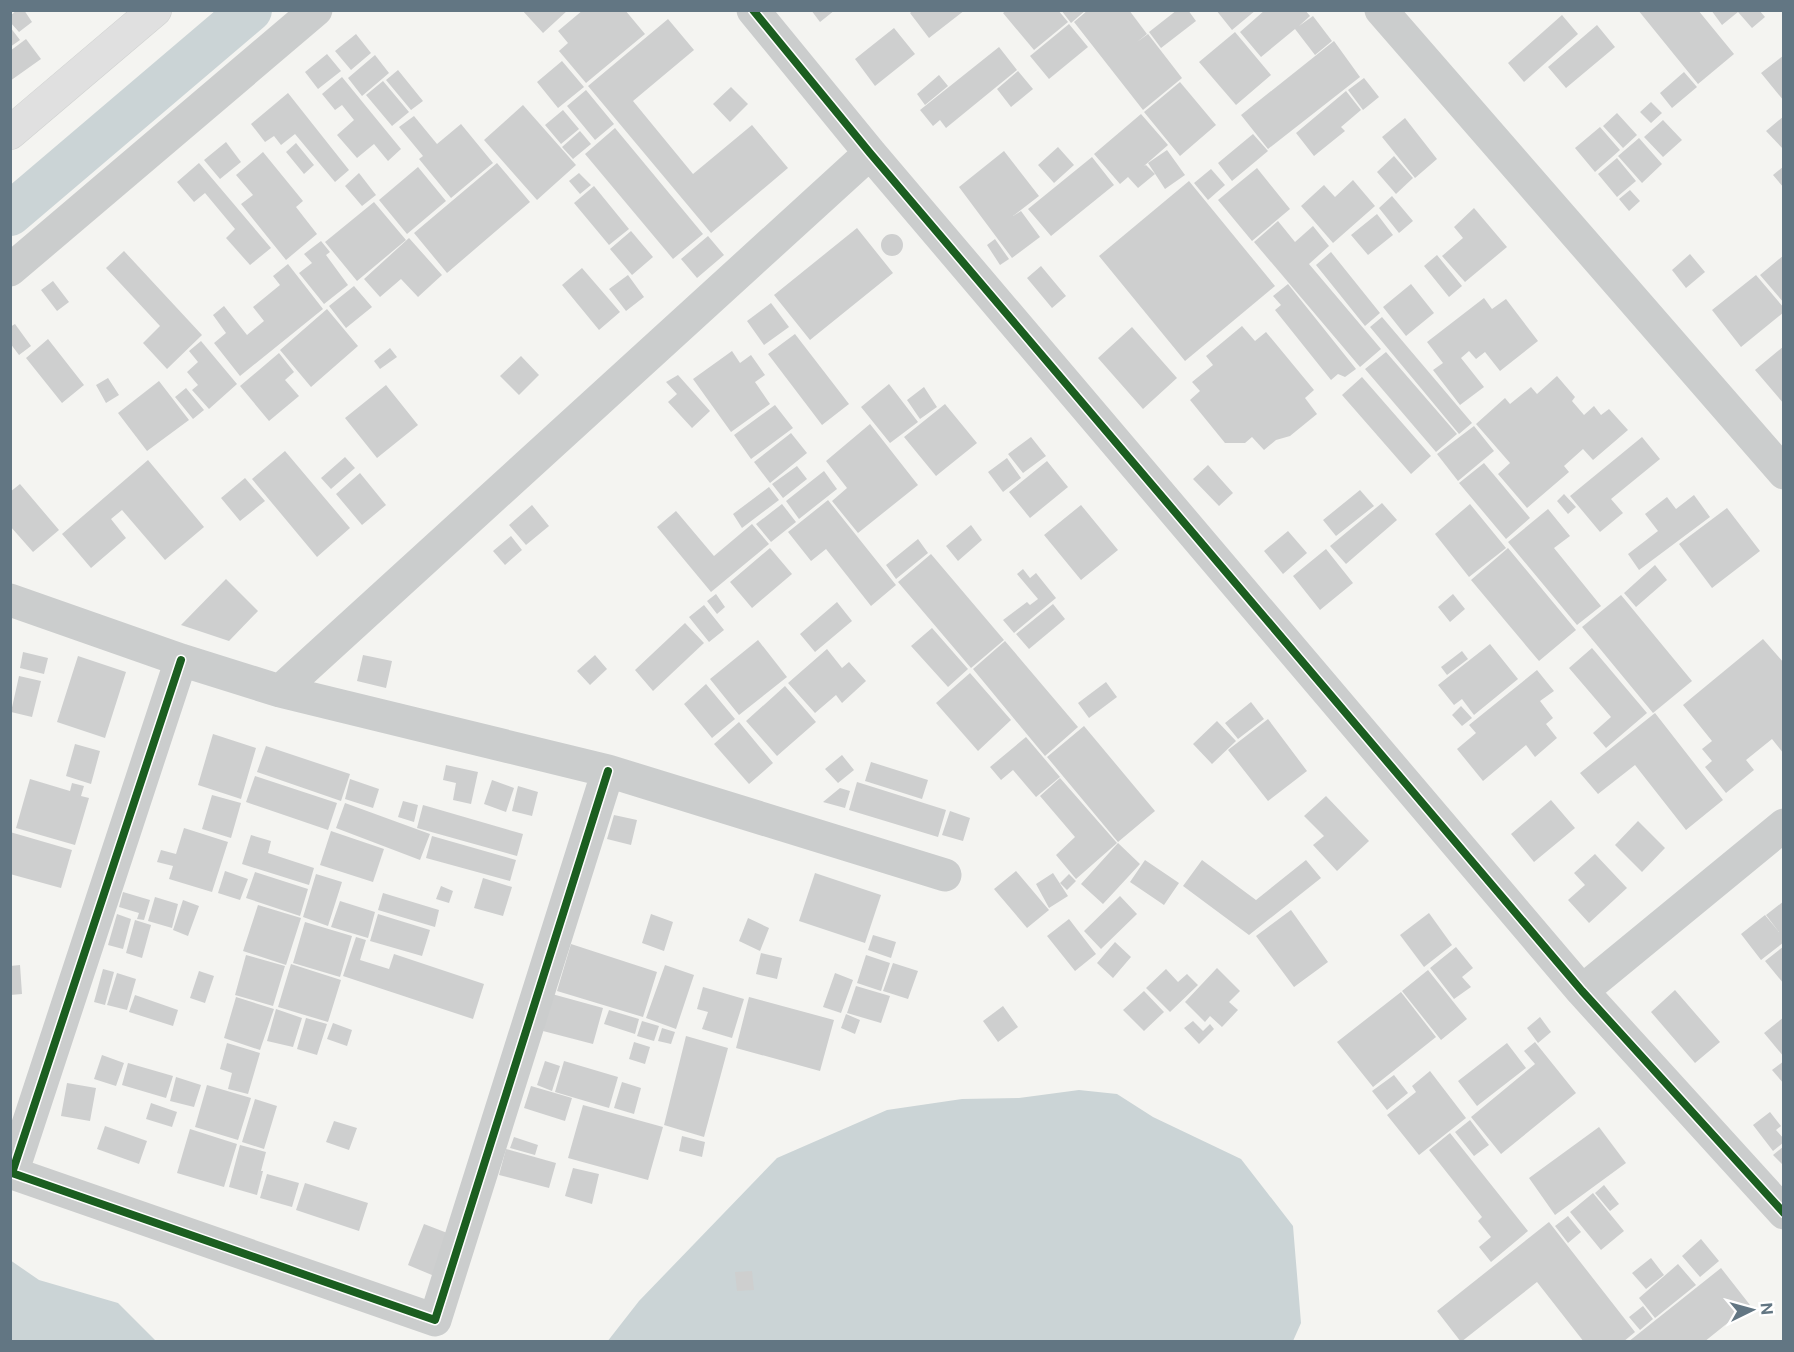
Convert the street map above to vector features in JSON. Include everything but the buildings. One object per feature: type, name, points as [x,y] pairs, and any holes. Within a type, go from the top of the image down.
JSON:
[{"type":"street","points":[[10,133],[155,10]]},
{"type":"street","points":[[10,270],[316,10]]},
{"type":"street","points":[[753,10],[870,153],[1582,991],[1784,1213]]},
{"type":"street","points":[[1381,10],[1784,473]]},
{"type":"street","points":[[280,691],[870,153]]},
{"type":"street","points":[[10,600],[181,660],[280,691],[608,771],[945,875]]},
{"type":"street","points":[[181,660],[12,1173],[435,1320],[608,771]]},
{"type":"street","points":[[1582,991],[1784,825]]},
{"type":"shaded area","points":[[1079,1090],[1117,1094],[1153,1117],[1241,1159],[1293,1226],[1301,1323],[1293,1341],[607,1342],[639,1301],[777,1158],[887,1110],[962,1099],[1019,1098]]},
{"type":"shaded area","points":[[10,1260],[39,1280],[118,1303],[156,1341],[11,1341]]},
{"type":"waterway","points":[[10,214],[250,10]]},
{"type":"cycle path","points":[[753,10],[870,153],[1582,991],[1784,1213]]},
{"type":"cycle path","points":[[181,660],[12,1173],[435,1320],[608,771]]}]
